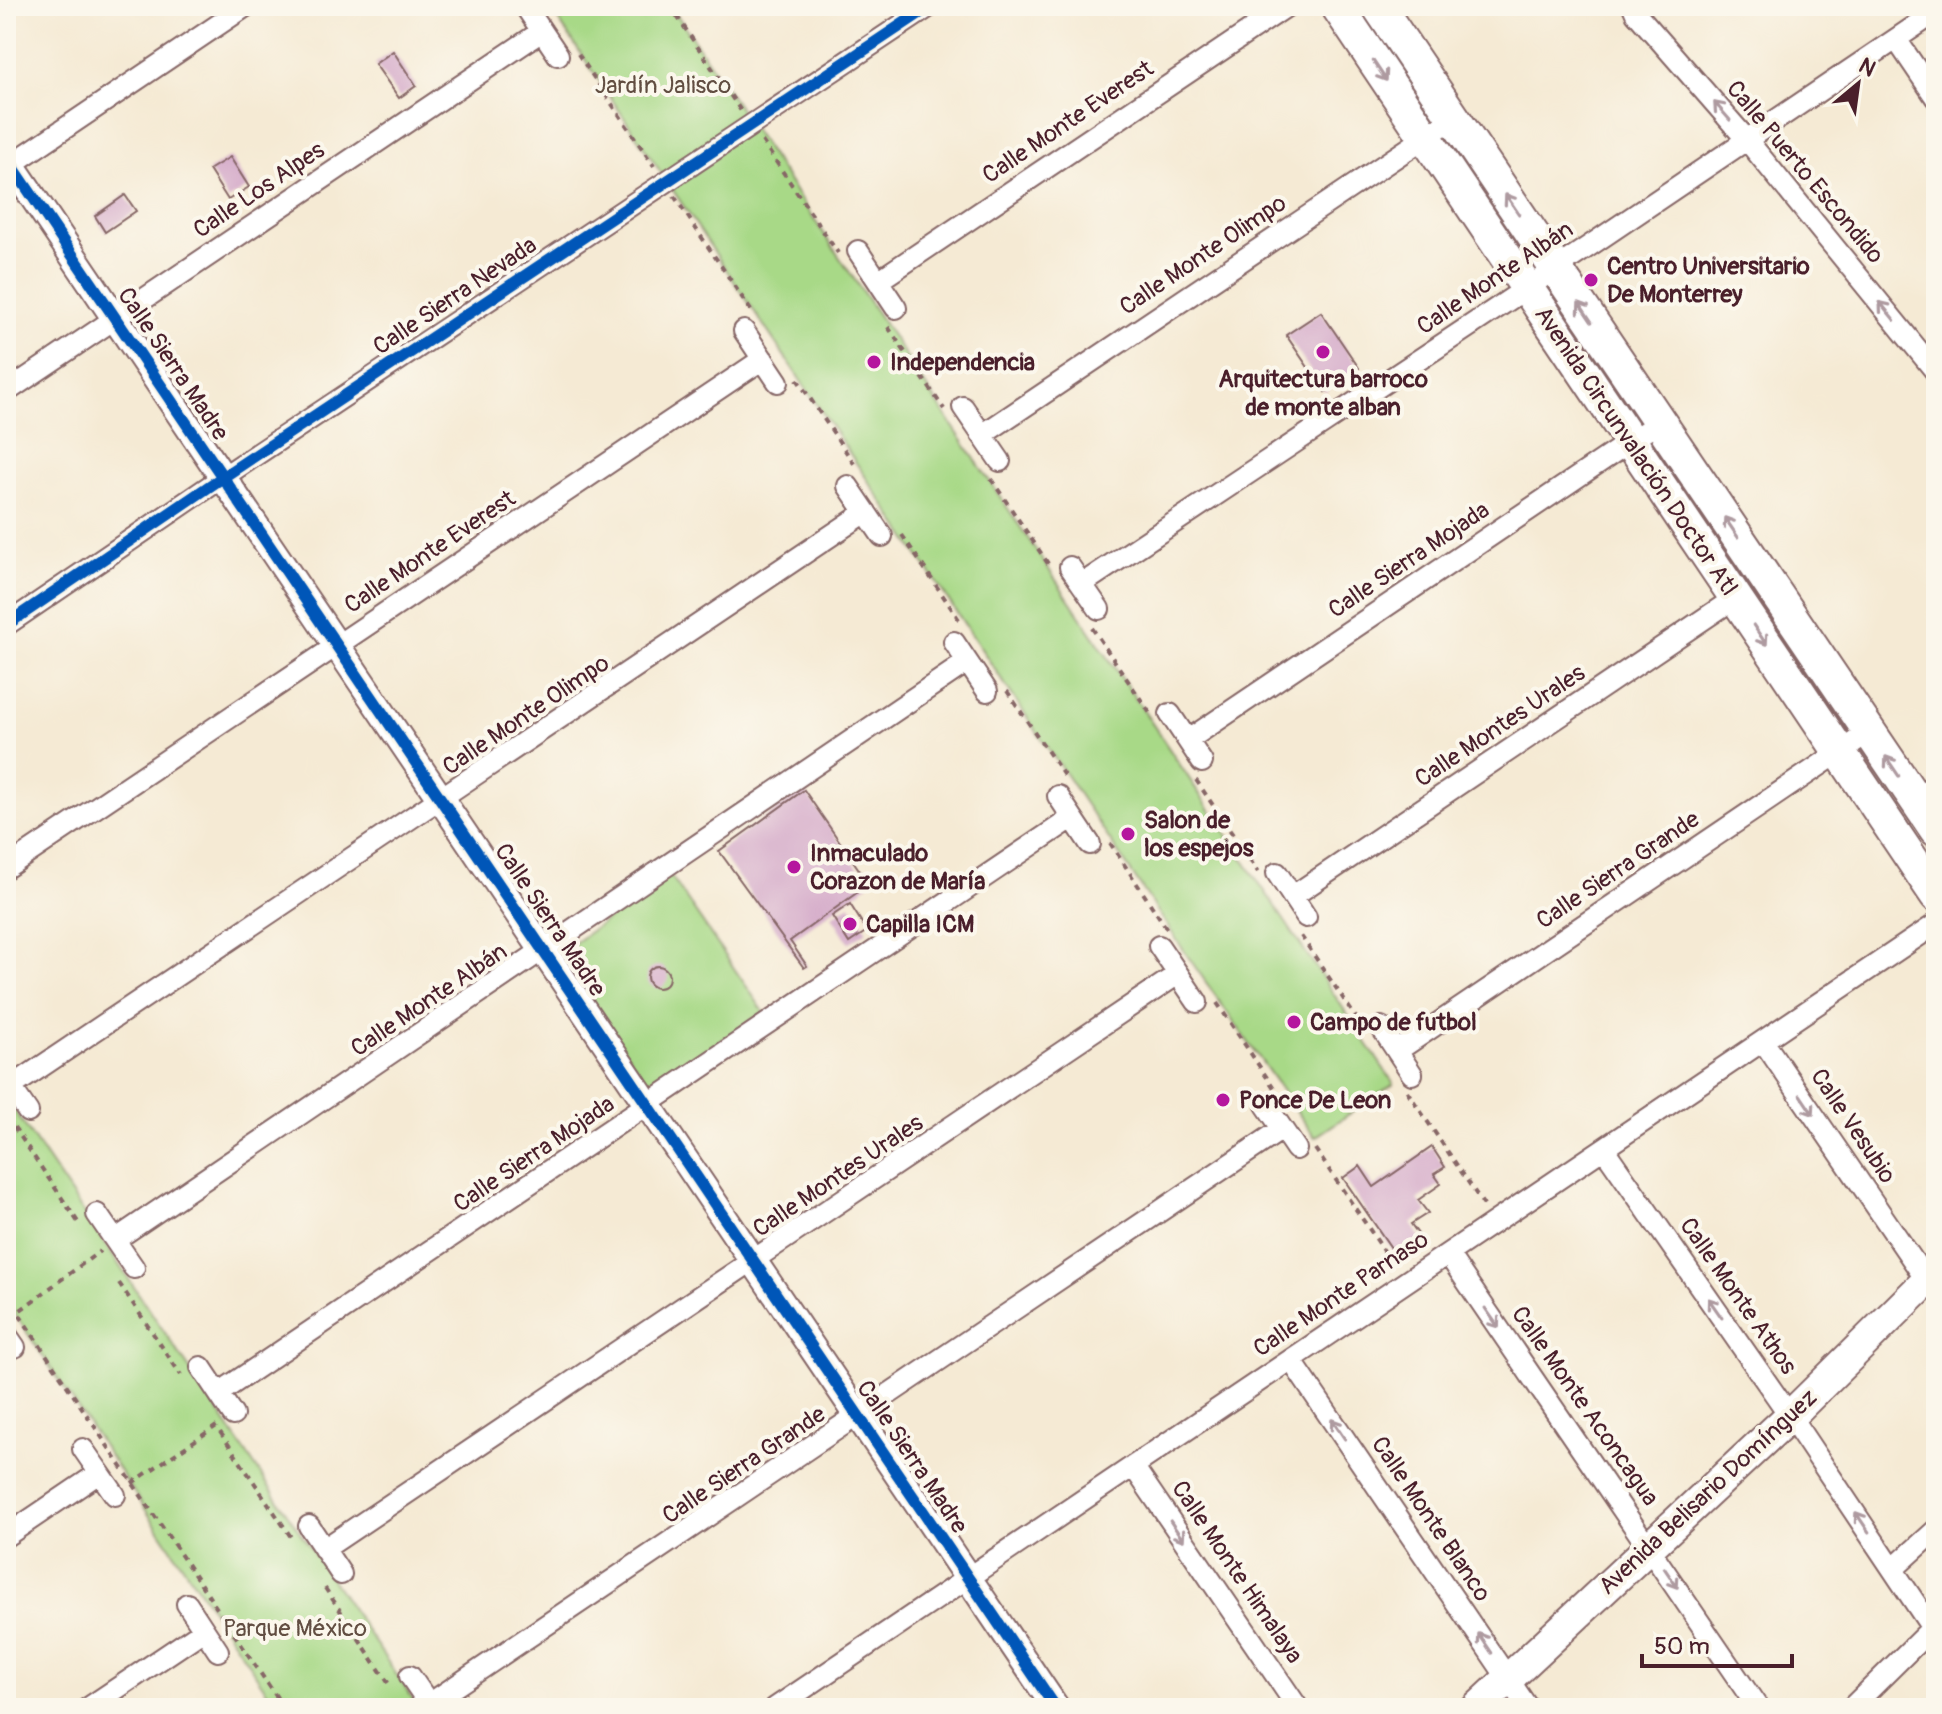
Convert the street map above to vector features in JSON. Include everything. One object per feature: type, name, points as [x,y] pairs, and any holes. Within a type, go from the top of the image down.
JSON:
[{"type":"main road","name":"Avenida Circunvalación Doctor Atl","points":[[1337,6],[1936,895]]},
{"type":"main road","name":"Avenida Circunvalación Doctor Atl","points":[[1378,6],[1869,732],[1925,792],[1936,830]]},
{"type":"main road","name":"Avenida Belisario Domínguez","points":[[1477,1708],[1790,1416],[1932,1277]]},
{"type":"street","points":[[8,163],[246,6]]},
{"type":"street","points":[[525,6],[558,55]]},
{"type":"street","name":"Calle Sierra Nevada","points":[[6,625],[930,6]]},
{"type":"street","name":"Calle Monte Everest","points":[[878,281],[1287,6]]},
{"type":"street","name":"Calle Puerto Escondido","points":[[1633,6],[1936,372]]},
{"type":"street","name":"Calle Monte Albán","points":[[1099,609],[1076,575],[1527,288],[1936,12]]},
{"type":"street","name":"Calle Los Alpes","points":[[6,392],[542,31]]},
{"type":"street","points":[[1896,39],[1936,98]]},
{"type":"street","name":"Calle Monte Olimpo","points":[[982,435],[1454,118]]},
{"type":"street","name":"Calle Sierra Madre","points":[[8,163],[1056,1708]]},
{"type":"street","points":[[858,251],[896,308]]},
{"type":"street","points":[[744,331],[778,382]]},
{"type":"street","name":"Calle Monte Everest","points":[[6,868],[763,359]]},
{"type":"street","points":[[963,407],[1000,461]]},
{"type":"street","name":"Calle Sierra Mojada","points":[[1188,740],[1659,422]]},
{"type":"street","points":[[848,486],[882,536]]},
{"type":"street","name":"Calle Monte Olimpo","points":[[8,1083],[441,798],[866,512]]},
{"type":"street","name":"Calle Montes Urales","points":[[1293,896],[1735,598]]},
{"type":"street","points":[[954,642],[987,691]]},
{"type":"street","name":"Calle Monte Albán","points":[[115,1240],[967,662]]},
{"type":"street","points":[[1170,714],[1202,762]]},
{"type":"street","name":"Calle Sierra Grande","points":[[1397,1051],[1869,732]]},
{"type":"street","points":[[1058,796],[1090,844]]},
{"type":"street","name":"Calle Sierra Mojada","points":[[219,1393],[1072,818]]},
{"type":"street","points":[[1277,873],[1306,917]]},
{"type":"street","name":"Calle Monte Parnaso","points":[[775,1708],[804,1700],[968,1578],[1936,924]]},
{"type":"street","points":[[1159,946],[1197,1002]]},
{"type":"street","name":"Calle Montes Urales","points":[[324,1549],[1178,974]]},
{"type":"street","points":[[1381,1027],[1412,1074]]},
{"type":"street","name":"Calle Vesubio","points":[[1763,1041],[1932,1277]]},
{"type":"street","points":[[8,1083],[28,1112]]},
{"type":"street","points":[[1266,1105],[1296,1149]]},
{"type":"street","name":"Calle Sierra Grande","points":[[430,1706],[1282,1129]]},
{"type":"street","name":"Calle Monte Athos","points":[[1604,1149],[1790,1416],[1934,1631]]},
{"type":"street","points":[[97,1214],[134,1268]]},
{"type":"street","name":"Calle Monte Aconcagua","points":[[1448,1254],[1758,1708]]},
{"type":"street","name":"Calle Monte Blanco","points":[[1291,1360],[1528,1708]]},
{"type":"street","points":[[201,1367],[233,1415]]},
{"type":"street","points":[[83,1449],[115,1495]]},
{"type":"street","name":"Calle Monte Himalaya","points":[[1133,1466],[1298,1708]]},
{"type":"street","points":[[6,1536],[99,1473]]},
{"type":"street","points":[[309,1526],[341,1574]]},
{"type":"street","points":[[1893,1569],[1936,1530]]},
{"type":"street","points":[[187,1604],[218,1651]]},
{"type":"street","points":[[88,1708],[204,1630]]},
{"type":"street","points":[[1851,1708],[1934,1631]]},
{"type":"street","points":[[410,1676],[430,1706]]},
{"type":"path","points":[[6,1321],[115,1240]]},
{"type":"path","points":[[6,1295],[284,1708]]},
{"type":"path","points":[[115,1495],[233,1415]]},
{"type":"green space","name":"Jardín Jalisco","points":[[549,6],[671,6],[1394,1084],[1315,1137],[1191,961]]},
{"type":"green space","points":[[670,875],[764,1012],[650,1088],[560,953]]},
{"type":"green space","name":"Parque México","points":[[6,1098],[419,1708],[278,1708],[6,1301]]},
{"type":"building","points":[[393,51],[416,86],[399,98],[375,64]]},
{"type":"building","points":[[230,157],[249,187],[228,200],[209,170]]},
{"type":"building","points":[[125,195],[136,211],[105,232],[95,216]]},
{"type":"building","name":"Arquitectura barroco de monte alban","points":[[1321,312],[1359,368],[1325,392],[1286,335]]},
{"type":"building","name":"Inmaculado Corazon de María","points":[[804,790],[869,884],[790,941],[807,966],[804,968],[719,851]]},
{"type":"building","name":"Capilla ICM","points":[[850,904],[867,931],[849,943],[832,916]]},
{"type":"building","points":[[658,966],[666,969],[669,977],[666,985],[658,988],[650,985],[647,977],[650,969]]},
{"type":"building","points":[[1432,1147],[1445,1167],[1434,1174],[1441,1184],[1418,1200],[1428,1213],[1411,1224],[1423,1241],[1398,1258],[1343,1178],[1360,1166],[1374,1187]]},
{"type":"cycle path","points":[[6,625],[930,6]]},
{"type":"cycle path","points":[[6,157],[1056,1708]]},
{"type":"place","name":"Centro Universitario De Monterrey","points":[[1591,280]]},
{"type":"place","name":"Arquitectura barroco de monte alban","points":[[1323,352]]},
{"type":"place","name":"Independencia","points":[[874,362]]},
{"type":"place","name":"Salon de los espejos","points":[[1128,834]]},
{"type":"place","name":"Inmaculado Corazon de María","points":[[794,867]]},
{"type":"place","name":"Capilla ICM","points":[[850,924]]},
{"type":"place","name":"Campo de futbol","points":[[1294,1022]]},
{"type":"place","name":"Ponce De Leon","points":[[1223,1100]]}]
